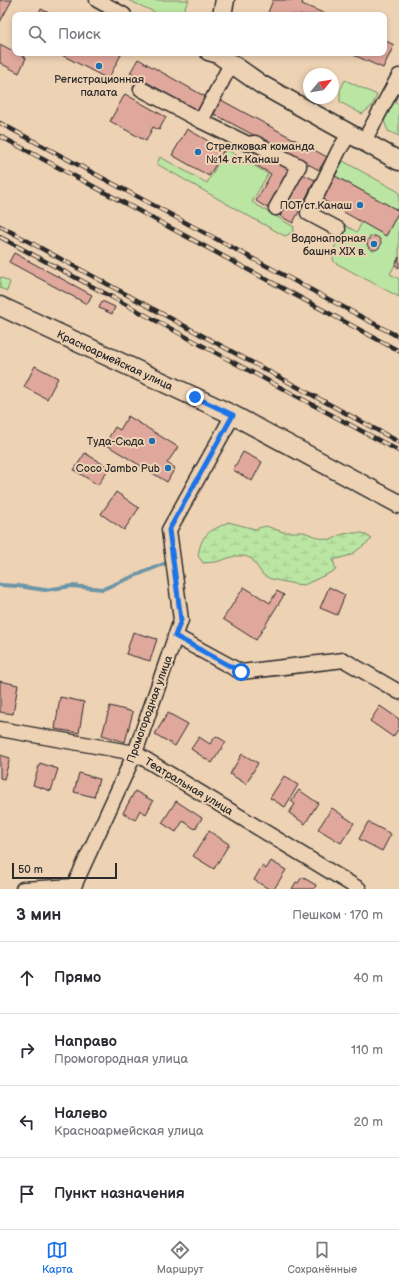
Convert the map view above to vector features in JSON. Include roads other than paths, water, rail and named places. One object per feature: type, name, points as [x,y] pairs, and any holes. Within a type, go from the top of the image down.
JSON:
[{"type":"main road","points":[[223,12],[225,0]]},
{"type":"main road","points":[[221,57],[262,85],[399,161]]},
{"type":"main road","name":"Красноармейская улица","points":[[0,306],[233,415],[399,504]]},
{"type":"street","points":[[97,0],[119,12]]},
{"type":"street","points":[[201,121],[221,57]]},
{"type":"street","points":[[338,229],[308,213],[339,150],[357,137],[399,76]]},
{"type":"street","points":[[141,89],[248,144],[255,143],[299,166],[276,208]]},
{"type":"street","name":"Промогородная улица","points":[[74,888],[135,753],[181,620],[169,530],[233,415]]},
{"type":"street","points":[[175,636],[241,672],[344,660],[399,692]]},
{"type":"street","name":"Театральная улица","points":[[0,729],[135,753],[360,889]]},
{"type":"street","points":[[22,889],[74,888]]},
{"type":"waterway","points":[[0,585],[45,590],[72,586],[103,589],[166,563]]},
{"type":"railway","points":[[0,123],[399,337]]},
{"type":"railway","points":[[0,136],[399,351]]},
{"type":"railway","points":[[0,226],[399,442]]},
{"type":"railway","points":[[0,237],[399,451]]},
{"type":"place","name":"Регистрационная палата","points":[[99,66]]},
{"type":"place","name":"Стрелковая команда №14 ст.Канаш","points":[[198,152]]},
{"type":"place","name":"ПОТ ст.Канаш","points":[[360,205]]},
{"type":"place","name":"Водонапорная башня XIX в.","points":[[374,244]]},
{"type":"place","name":"Туда-Сюда","points":[[152,441]]},
{"type":"place","name":"Coco Jambo Pub","points":[[168,468]]}]
